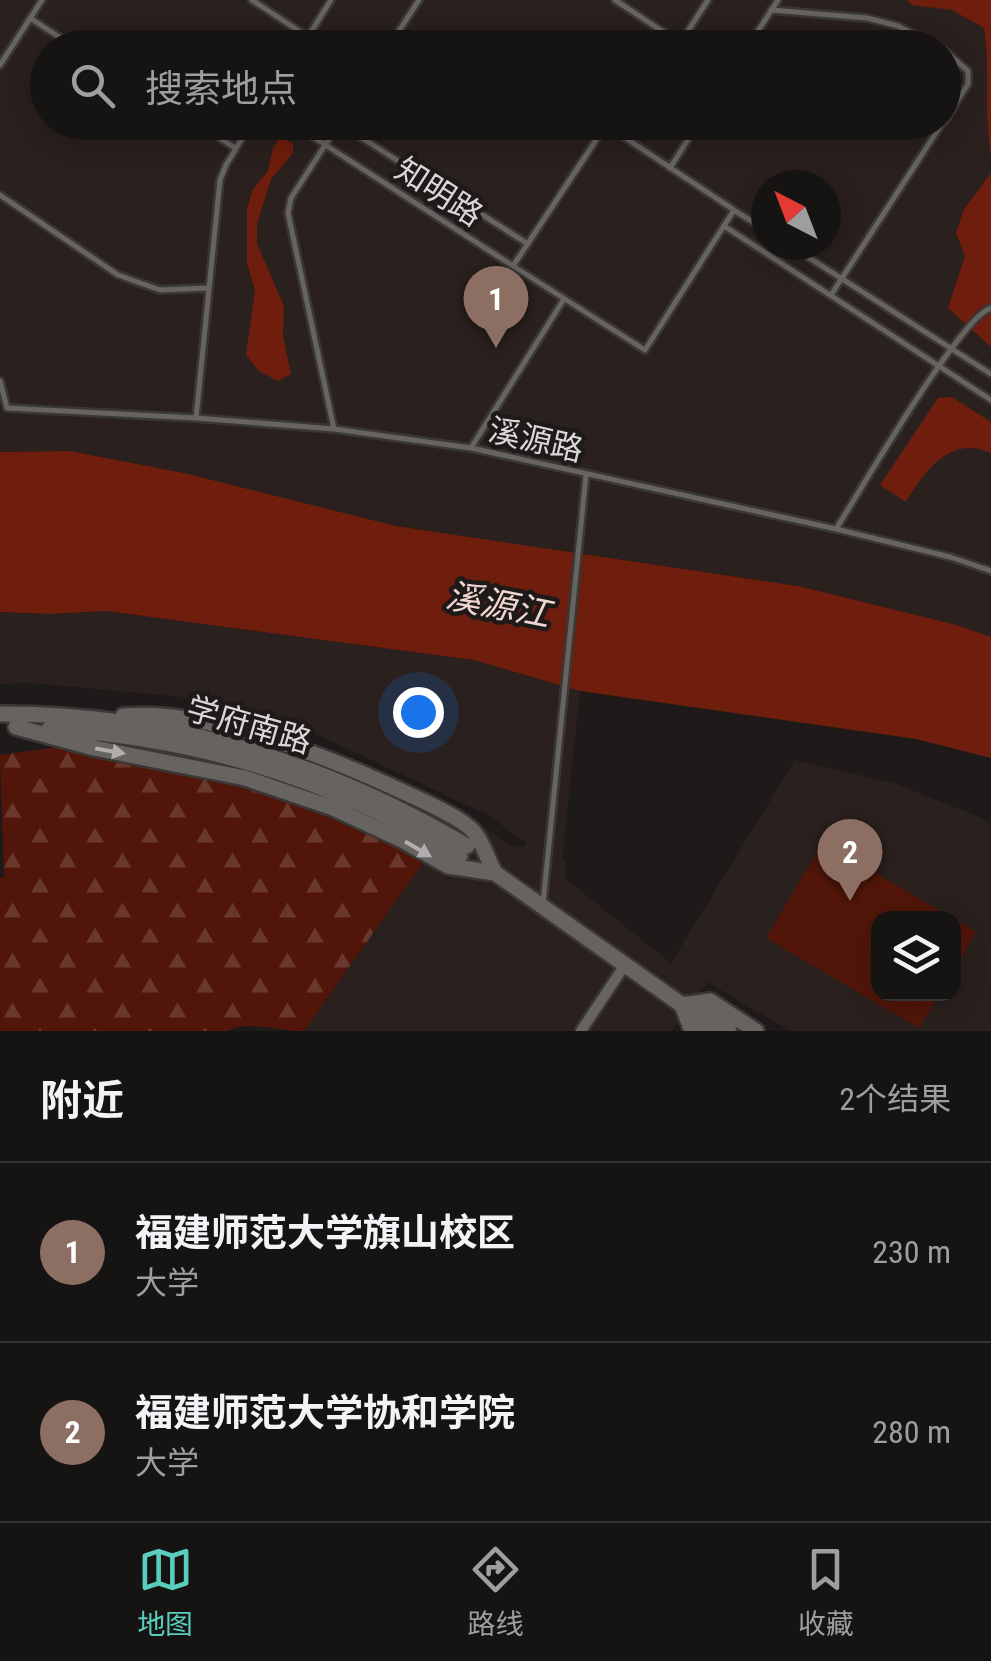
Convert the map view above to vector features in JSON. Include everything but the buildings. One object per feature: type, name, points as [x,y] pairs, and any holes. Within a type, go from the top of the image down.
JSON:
[{"type":"main road","points":[[103,718],[155,713],[268,738],[346,765],[430,804],[474,831],[494,873]]},
{"type":"main road","name":"学府南路","points":[[0,714],[103,718],[263,752],[343,782],[416,816],[463,851],[338,793],[259,764],[102,732],[8,727]]},
{"type":"main road","points":[[8,727],[245,778],[333,808],[448,866],[494,873],[682,1006],[708,1031]]},
{"type":"main road","points":[[682,1006],[710,1001],[756,1031]]},
{"type":"main road","points":[[695,1021],[729,1031]]},
{"type":"street","points":[[582,1031],[625,965]]},
{"type":"lane","points":[[0,65],[42,0]]},
{"type":"lane","points":[[252,0],[299,30]]},
{"type":"lane","points":[[312,30],[331,0]]},
{"type":"lane","points":[[400,30],[419,0]]},
{"type":"lane","points":[[615,0],[661,30]]},
{"type":"lane","points":[[689,30],[708,0]]},
{"type":"lane","points":[[758,30],[778,0]]},
{"type":"lane","points":[[771,10],[867,18],[905,30]]},
{"type":"lane","points":[[30,18],[48,30]]},
{"type":"lane","points":[[961,65],[968,71],[968,84],[961,95]]},
{"type":"lane","points":[[222,140],[235,148]]},
{"type":"lane","points":[[196,418],[206,288],[220,180],[240,140]]},
{"type":"lane","name":"知明路","points":[[317,140],[645,350],[724,226]]},
{"type":"lane","points":[[328,140],[291,198],[288,213],[334,429]]},
{"type":"lane","name":"知明路","points":[[366,140],[528,244]]},
{"type":"lane","points":[[513,266],[596,140]]},
{"type":"lane","points":[[628,140],[751,221]]},
{"type":"lane","points":[[670,168],[688,140]]},
{"type":"lane","points":[[831,295],[931,140]]},
{"type":"lane","points":[[0,195],[118,275],[160,290],[206,288]]},
{"type":"lane","points":[[734,210],[724,226],[991,400]]},
{"type":"lane","points":[[813,260],[991,374]]},
{"type":"lane","points":[[471,448],[564,299]]},
{"type":"lane","points":[[836,529],[951,349],[982,311],[991,308]]},
{"type":"lane","name":"溪源路","points":[[0,380],[7,408],[334,429],[471,448],[836,529],[991,571]]},
{"type":"lane","points":[[543,907],[586,474]]},
{"type":"shaded area","points":[[0,0],[991,0],[991,637],[798,586],[396,526],[184,473],[70,451],[0,452]]},
{"type":"shaded area","points":[[106,611],[474,660],[580,691],[562,860],[566,862],[565,878],[671,963],[795,760],[893,783],[975,815],[991,823],[991,1031],[790,1031],[707,982],[672,1031],[304,1031],[424,861],[449,879],[483,826],[510,845],[523,847],[527,843],[486,814],[305,729],[182,697],[31,683],[0,684],[0,612]]},
{"type":"green space","points":[[116,739],[253,765],[366,813],[424,861],[304,1031],[254,1026],[227,1031],[0,1031],[0,878],[4,877],[0,755]]},
{"type":"green space","points":[[823,842],[940,911],[871,911],[871,1000],[766,938]]},
{"type":"green space","points":[[961,923],[976,932],[961,959]]},
{"type":"green space","points":[[873,1001],[936,1001],[919,1028]]},
{"type":"water","points":[[907,0],[991,0],[991,154],[984,28],[952,10],[912,5]]},
{"type":"water","points":[[278,140],[293,144],[293,153],[271,179],[257,224],[257,244],[284,306],[283,336],[291,374],[278,381],[259,371],[246,355],[255,291],[247,263],[247,209],[253,189],[268,171]]},
{"type":"water","points":[[991,173],[991,347],[948,308],[965,256],[956,233],[964,209]]},
{"type":"water","points":[[952,397],[991,422],[991,453],[976,448],[951,452],[930,468],[906,502],[880,485],[938,398]]},
{"type":"water","name":"溪源江","points":[[70,451],[184,473],[396,526],[798,586],[957,625],[991,637],[991,758],[916,739],[580,691],[474,660],[106,611],[0,612],[0,452]]},
{"type":"place","name":"福建师范大学旗山校区","points":[[496,348]]},
{"type":"place","name":"福建师范大学协和学院","points":[[850,901]]}]
